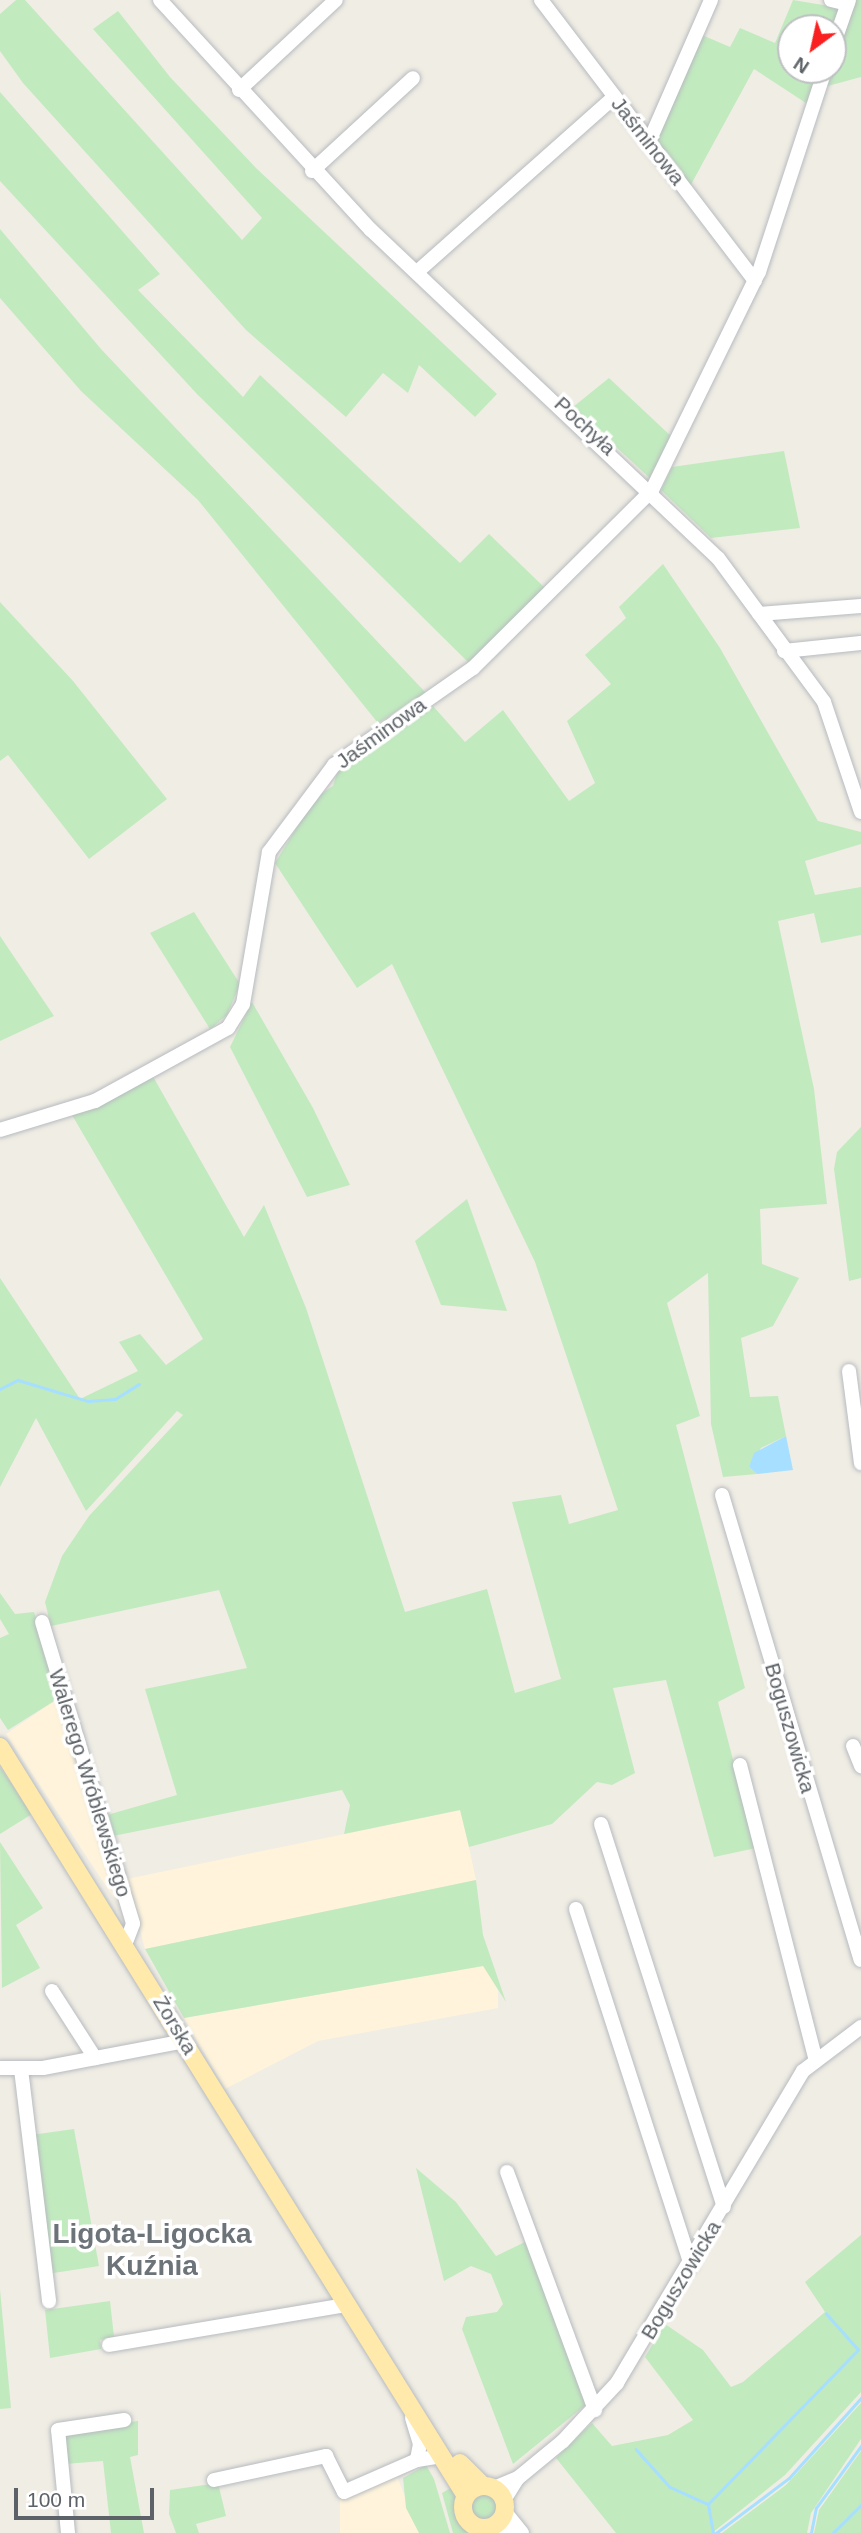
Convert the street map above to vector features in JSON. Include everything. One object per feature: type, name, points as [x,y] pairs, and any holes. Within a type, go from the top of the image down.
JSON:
[{"type":"main road","name":"Żorska","points":[[0,1747],[125,1945],[411,2415],[442,2456],[466,2496]]},
{"type":"main road","name":"Żorska","points":[[382,2365],[488,2514]]},
{"type":"main road","points":[[466,2496],[488,2514],[463,2509],[466,2496]]},
{"type":"street","name":"Pochyła","points":[[160,0],[312,171],[416,272],[652,490],[718,558],[824,702],[861,812]]},
{"type":"street","points":[[239,90],[336,0]]},
{"type":"street","name":"Jaśminowa","points":[[541,0],[755,281]]},
{"type":"street","points":[[649,142],[711,0]]},
{"type":"street","points":[[831,0],[849,2]]},
{"type":"street","points":[[312,171],[413,78]]},
{"type":"street","name":"Jaśminowa","points":[[0,1130],[94,1101],[228,1028],[243,1004],[269,852],[334,765],[473,668],[652,490],[755,281],[820,84]]},
{"type":"street","points":[[416,272],[614,97]]},
{"type":"street","points":[[759,614],[861,606]]},
{"type":"street","points":[[784,651],[861,643]]},
{"type":"street","points":[[849,1371],[861,1463]]},
{"type":"street","name":"Boguszowicka","points":[[722,1495],[861,1960]]},
{"type":"street","name":"Walerego Wróblewskiego","points":[[42,1622],[133,1924],[125,1945]]},
{"type":"street","points":[[853,1746],[861,1766]]},
{"type":"street","points":[[740,1765],[816,2060]]},
{"type":"street","points":[[601,1824],[724,2207]]},
{"type":"street","points":[[576,1909],[691,2265]]},
{"type":"street","points":[[52,1991],[95,2058]]},
{"type":"street","name":"Boguszowicka","points":[[488,2514],[518,2477],[595,2410],[691,2265],[780,2107],[816,2060],[861,2027]]},
{"type":"street","points":[[0,2068],[21,2069],[184,2041]]},
{"type":"street","points":[[21,2069],[48,2301]]},
{"type":"street","points":[[507,2172],[595,2410]]},
{"type":"street","points":[[109,2345],[345,2305]]},
{"type":"street","name":"Żorska","points":[[411,2415],[420,2444],[417,2460]]},
{"type":"street","points":[[68,2533],[58,2430],[124,2420]]},
{"type":"street","points":[[214,2480],[326,2456],[344,2493],[389,2475],[417,2460],[442,2456]]},
{"type":"street","name":"Żorska","points":[[488,2514],[512,2533]]},
{"type":"street","name":"Żorska","points":[[488,2514],[522,2533]]},
{"type":"shaded area","points":[[59,1698],[125,1915],[6,1734]]},
{"type":"shaded area","points":[[461,1810],[476,1880],[145,1949],[127,1879]]},
{"type":"shaded area","points":[[484,1966],[498,1990],[498,2008],[318,2041],[225,2089],[184,2018]]},
{"type":"shaded area","points":[[393,2466],[419,2533],[340,2533],[340,2484]]},
{"type":"green space","points":[[16,0],[25,0],[242,240],[262,218],[93,29],[118,11],[170,77],[256,168],[497,394],[475,417],[419,365],[408,393],[383,373],[346,417],[246,330],[23,83],[0,51],[0,14]]},
{"type":"green space","points":[[793,0],[841,8],[839,14],[787,14]]},
{"type":"green space","points":[[855,0],[861,0],[861,77],[847,81],[847,22]]},
{"type":"green space","points":[[740,28],[775,43],[777,38],[777,84],[816,84],[809,105],[754,69],[688,190],[651,142],[702,35],[730,47]]},
{"type":"green space","points":[[0,92],[160,274],[138,290],[243,397],[260,375],[460,563],[489,534],[546,589],[470,664],[197,394],[0,181]]},
{"type":"green space","points":[[0,229],[101,349],[426,693],[378,723],[198,500],[81,391],[0,298]]},
{"type":"green space","points":[[609,378],[673,438],[653,481],[573,407]]},
{"type":"green space","points":[[784,451],[800,528],[711,538],[661,490],[672,467]]},
{"type":"green space","points":[[663,564],[720,648],[818,821],[861,832],[861,844],[805,861],[815,895],[861,887],[861,935],[821,943],[814,913],[778,921],[814,1089],[827,1204],[760,1209],[762,1264],[799,1278],[773,1326],[741,1338],[750,1397],[778,1396],[786,1436],[761,1448],[749,1467],[757,1474],[723,1477],[711,1424],[708,1273],[667,1303],[700,1416],[676,1425],[745,1688],[718,1702],[756,1848],[714,1857],[666,1680],[613,1688],[635,1773],[612,1785],[597,1782],[552,1824],[469,1847],[460,1810],[344,1834],[350,1805],[342,1790],[113,1836],[107,1815],[177,1795],[145,1689],[247,1668],[219,1590],[51,1626],[45,1602],[62,1556],[89,1516],[183,1415],[177,1411],[86,1511],[36,1418],[0,1487],[0,1278],[80,1399],[138,1371],[119,1342],[140,1334],[166,1365],[203,1339],[72,1115],[151,1073],[244,1237],[264,1205],[306,1308],[405,1612],[487,1589],[515,1693],[561,1679],[512,1502],[561,1495],[569,1524],[618,1510],[535,1262],[392,964],[357,988],[275,863],[315,798],[333,786],[337,773],[433,706],[465,742],[503,710],[569,801],[595,783],[567,721],[611,684],[585,655],[626,618],[619,607]]},
{"type":"green space","points":[[0,602],[73,681],[167,799],[89,859],[8,755],[0,761]]},
{"type":"green space","points":[[194,912],[240,984],[227,1015],[210,1029],[150,933]]},
{"type":"green space","points":[[0,936],[54,1016],[0,1041]]},
{"type":"green space","points":[[252,1002],[313,1108],[350,1185],[307,1197],[230,1047]]},
{"type":"green space","points":[[861,1127],[861,1278],[849,1281],[834,1169],[837,1152]]},
{"type":"green space","points":[[467,1199],[507,1311],[441,1305],[415,1241]]},
{"type":"green space","points":[[0,1593],[15,1614],[34,1612],[59,1698],[8,1730],[0,1718],[0,1638],[9,1634],[0,1619]]},
{"type":"green space","points":[[0,1767],[32,1814],[0,1834]]},
{"type":"green space","points":[[0,1842],[43,1908],[16,1925],[40,1968],[2,1988]]},
{"type":"green space","points":[[476,1880],[483,1935],[506,2002],[483,1966],[184,2018],[145,1949]]},
{"type":"green space","points":[[74,2129],[99,2266],[47,2274],[31,2135]]},
{"type":"green space","points":[[416,2168],[456,2202],[496,2256],[525,2242],[588,2403],[513,2464],[462,2329],[466,2317],[497,2312],[503,2304],[491,2274],[471,2266],[444,2281]]},
{"type":"green space","points":[[861,2235],[861,2392],[785,2475],[712,2533],[616,2533],[556,2458],[592,2423],[612,2446],[668,2435],[693,2420],[645,2357],[665,2324],[703,2350],[731,2387],[743,2382],[825,2312],[805,2282]]},
{"type":"green space","points":[[0,2289],[11,2408],[0,2409]]},
{"type":"green space","points":[[110,2301],[114,2337],[100,2340],[101,2349],[50,2358],[45,2310]]},
{"type":"green space","points":[[861,2403],[861,2439],[811,2513],[807,2533],[722,2533],[786,2485]]},
{"type":"green space","points":[[138,2421],[138,2455],[130,2457],[144,2533],[111,2533],[103,2461],[65,2464],[61,2432]]},
{"type":"green space","points":[[861,2451],[861,2533],[814,2533],[819,2510]]},
{"type":"green space","points":[[426,2465],[434,2479],[450,2533],[419,2533],[406,2508],[403,2478]]},
{"type":"green space","points":[[218,2483],[226,2516],[196,2524],[199,2533],[176,2533],[169,2514],[170,2490]]},
{"type":"green space","points":[[459,2483],[459,2510],[467,2533],[453,2533],[442,2493]]},
{"type":"green space","points":[[484,2492],[494,2496],[498,2506],[494,2516],[484,2520],[474,2516],[470,2506],[474,2496]]},
{"type":"water","points":[[786,1436],[793,1470],[757,1474],[749,1467],[754,1453]]},
{"type":"waterway","points":[[0,1389],[18,1380],[88,1401],[115,1399],[139,1384]]},
{"type":"waterway","points":[[713,2533],[708,2504],[858,2350],[826,2314]]},
{"type":"waterway","points":[[716,2533],[789,2478],[861,2398]]},
{"type":"waterway","points":[[811,2533],[816,2508],[861,2446]]},
{"type":"waterway","points":[[636,2449],[670,2487],[708,2504]]},
{"type":"waterway","points":[[833,2533],[861,2505]]},
{"type":"district","name":"Ligota-Ligocka Kuźnia","points":[[152,2250]]}]
